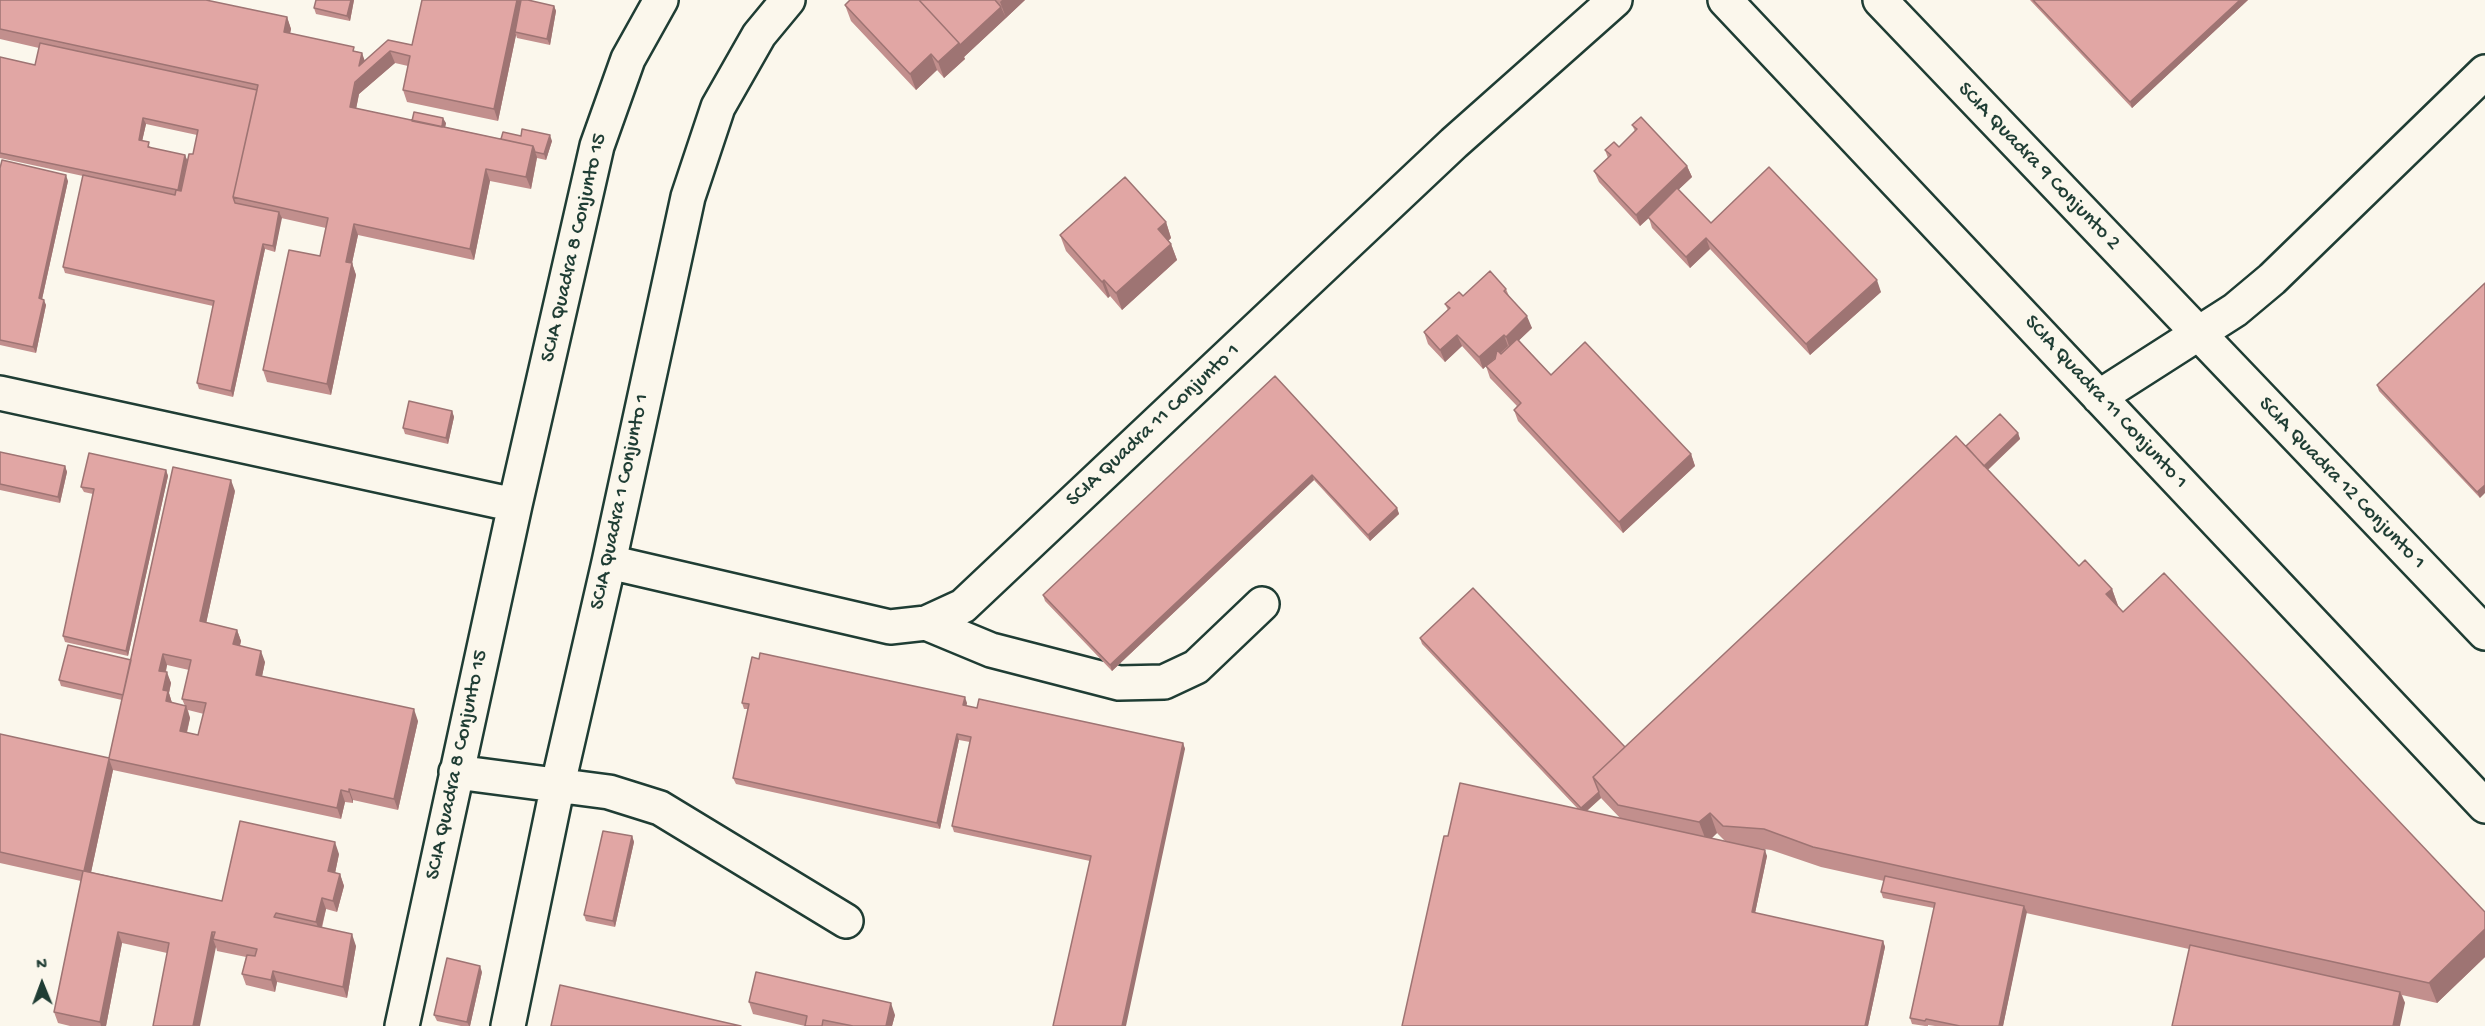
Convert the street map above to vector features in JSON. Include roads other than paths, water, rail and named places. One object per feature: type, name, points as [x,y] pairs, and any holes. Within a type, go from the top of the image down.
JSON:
[{"type":"street","name":"SCIA Quadra 8 Conjunto 15","points":[[402,1026],[515,505],[597,146],[628,58],[661,0]]},
{"type":"street","name":"SCIA Quadra 1 Conjunto 1","points":[[508,1026],[558,784],[688,197],[718,107],[759,35],[788,0]]},
{"type":"street","name":"SCIA Quadra 11 Conjunto 1","points":[[609,561],[890,627],[926,623],[963,606],[1454,143],[1615,0]]},
{"type":"street","name":"SCIA Quadra 11 Conjunto 1","points":[[1725,0],[2485,806]]},
{"type":"street","name":"SCIA Quadra 9 Conjunto 2","points":[[1880,0],[2197,334]]},
{"type":"street","points":[[2099,397],[2235,310],[2272,279],[2485,72]]},
{"type":"street","name":"SCIA Quadra 12 Conjunto 1","points":[[2197,334],[2485,633]]},
{"type":"street","points":[[0,393],[515,505]]},
{"type":"street","points":[[926,623],[991,650],[1119,683],[1164,682],[1196,667],[1262,604]]},
{"type":"street","points":[[456,772],[609,792],[660,808],[846,921]]}]
